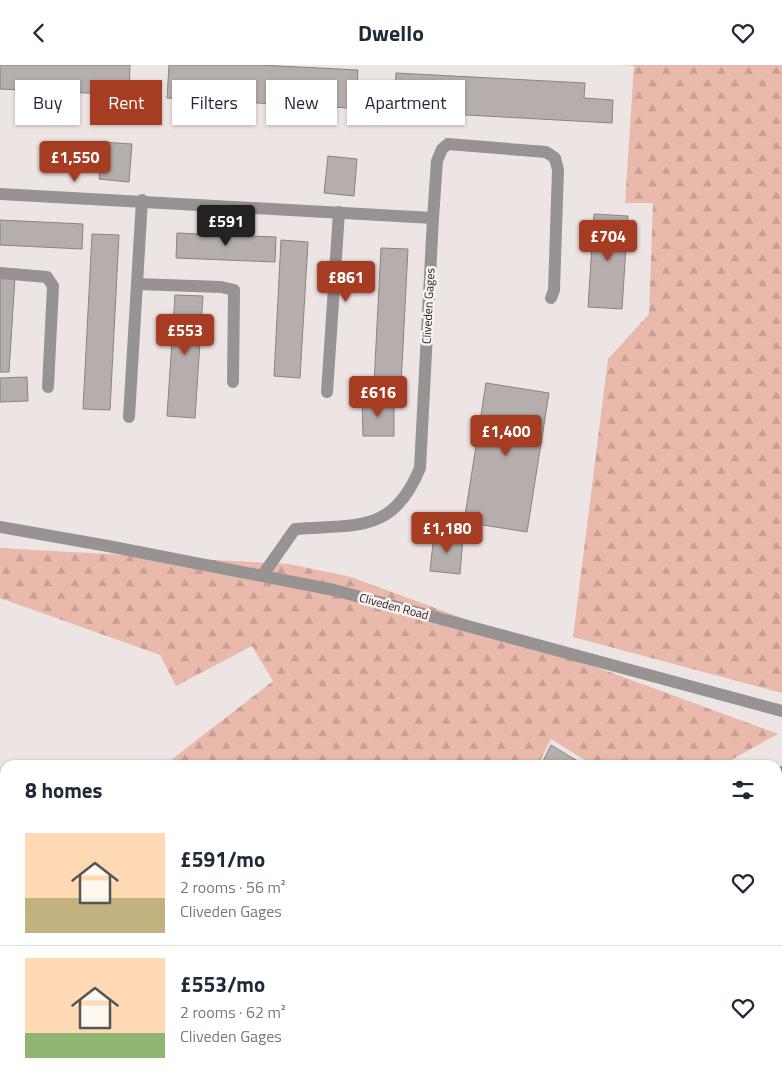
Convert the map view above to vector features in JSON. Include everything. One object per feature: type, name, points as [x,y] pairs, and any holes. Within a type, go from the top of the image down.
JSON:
[{"type":"street","points":[[0,193],[338,211],[433,218],[437,161],[442,149],[448,145],[546,152],[555,158],[558,170],[554,290],[551,298]]},
{"type":"street","points":[[129,417],[137,284],[145,200]]},
{"type":"street","points":[[327,392],[338,211]]},
{"type":"street","name":"Cliveden Gages","points":[[262,576],[295,529],[371,523],[397,507],[413,485],[420,468],[433,218]]},
{"type":"street","points":[[0,273],[47,277],[52,286],[48,387]]},
{"type":"street","points":[[137,284],[221,287],[234,290],[233,382]]},
{"type":"street","name":"Cliveden Road","points":[[0,527],[334,590],[782,711]]},
{"type":"green space","points":[[622,65],[782,65],[782,693],[573,637],[608,359],[649,314],[653,203],[625,203],[634,66]]},
{"type":"green space","points":[[0,548],[289,564],[351,577],[778,734],[731,760],[585,760],[551,739],[540,760],[171,760],[273,681],[252,646],[176,686],[160,655],[0,598]]},
{"type":"building","points":[[0,65],[130,65],[130,80],[90,80],[90,93],[80,93],[80,80],[15,80],[15,90],[0,89]]},
{"type":"building","points":[[169,65],[260,65],[358,70],[357,80],[347,80],[347,108],[337,107],[337,80],[266,80],[266,103],[256,103],[256,80],[172,80],[172,98],[167,98]]},
{"type":"building","points":[[396,73],[585,83],[584,98],[613,100],[612,123],[465,115],[465,80],[396,80]]},
{"type":"building","points":[[102,142],[132,144],[129,182],[99,179]]},
{"type":"building","points":[[328,156],[357,159],[354,196],[324,193]]},
{"type":"building","points":[[594,214],[628,216],[622,309],[588,307]]},
{"type":"building","points":[[0,220],[83,224],[82,249],[0,245]]},
{"type":"building","points":[[177,233],[276,237],[275,262],[176,258]]},
{"type":"building","points":[[92,234],[119,235],[110,410],[83,409]]},
{"type":"building","points":[[281,240],[308,242],[300,378],[274,376]]},
{"type":"building","points":[[381,248],[408,249],[401,385],[374,384]]},
{"type":"building","points":[[0,275],[15,277],[9,372],[0,372]]},
{"type":"building","points":[[175,295],[203,296],[195,418],[167,416]]},
{"type":"building","points":[[27,377],[28,401],[0,402],[0,378]]},
{"type":"building","points":[[486,383],[549,393],[527,532],[464,522]]},
{"type":"building","points":[[394,399],[394,436],[363,436],[362,400]]},
{"type":"building","points":[[434,534],[463,537],[460,574],[430,571]]},
{"type":"building","points":[[551,745],[576,760],[544,760]]}]
